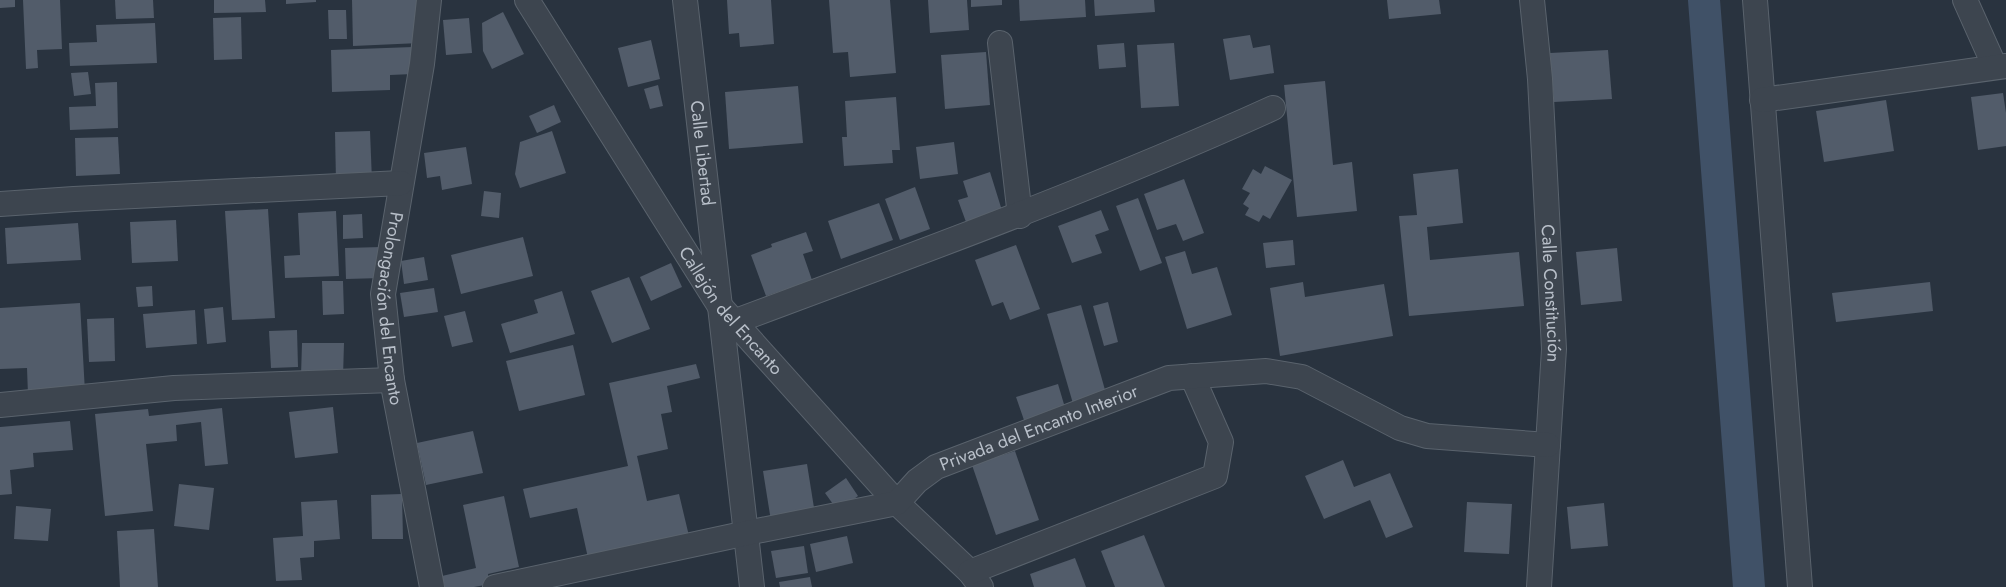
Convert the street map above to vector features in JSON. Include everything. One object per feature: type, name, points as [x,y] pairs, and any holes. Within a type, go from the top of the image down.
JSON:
[{"type":"street","name":"Prolongación del Encanto","points":[[429,0],[422,64],[383,294],[392,380],[432,587]]},
{"type":"street","name":"Callejón del Encanto","points":[[527,0],[728,313],[897,503],[976,580]]},
{"type":"street","name":"Calle Libertad","points":[[684,0],[728,313],[752,587]]},
{"type":"street","name":"Calle Constitución","points":[[1532,0],[1540,89],[1554,349],[1539,587]]},
{"type":"street","points":[[1755,0],[1800,587]]},
{"type":"street","points":[[1762,100],[2000,67],[1966,0]]},
{"type":"street","points":[[1000,43],[1020,216]]},
{"type":"street","points":[[728,313],[1020,216],[1180,150],[1273,108]]},
{"type":"street","points":[[0,204],[401,183]]},
{"type":"street","name":"Privada del Encanto Interior","points":[[897,503],[917,481],[936,467],[1169,378],[1266,371],[1302,377],[1400,428],[1428,436],[1548,445]]},
{"type":"street","points":[[976,580],[1215,476],[1221,442],[1192,376]]},
{"type":"street","points":[[0,405],[174,388],[392,380]]},
{"type":"street","points":[[495,587],[746,533],[897,503]]},
{"type":"building","points":[[0,0],[15,0],[15,7],[0,8]]},
{"type":"building","points":[[23,0],[60,0],[62,49],[37,50],[38,68],[26,69]]},
{"type":"building","points":[[115,0],[153,0],[154,18],[116,19]]},
{"type":"building","points":[[214,0],[265,0],[266,12],[214,13]]},
{"type":"building","points":[[286,0],[316,0],[316,2],[286,4]]},
{"type":"building","points":[[352,0],[418,0],[420,43],[353,46]]},
{"type":"building","points":[[727,0],[771,0],[774,44],[740,47],[739,33],[729,34]]},
{"type":"building","points":[[829,0],[890,0],[896,73],[850,77],[848,52],[833,53]]},
{"type":"building","points":[[928,0],[967,0],[969,30],[930,33]]},
{"type":"building","points":[[971,0],[1002,0],[1002,5],[971,7]]},
{"type":"building","points":[[1019,0],[1085,0],[1086,17],[1020,21]]},
{"type":"building","points":[[1094,0],[1154,0],[1155,12],[1095,16]]},
{"type":"building","points":[[1387,0],[1439,0],[1441,14],[1389,19]]},
{"type":"building","points":[[328,10],[346,10],[347,39],[329,39]]},
{"type":"building","points":[[503,12],[524,54],[492,69],[483,51],[482,23]]},
{"type":"building","points":[[241,17],[242,59],[214,60],[213,18]]},
{"type":"building","points":[[469,18],[472,53],[446,55],[443,20]]},
{"type":"building","points":[[155,23],[157,63],[70,66],[69,43],[97,42],[96,25]]},
{"type":"building","points":[[1250,35],[1253,48],[1270,45],[1274,73],[1230,80],[1223,39]]},
{"type":"building","points":[[651,40],[660,79],[628,87],[618,48]]},
{"type":"building","points":[[1124,43],[1126,67],[1099,69],[1097,45]]},
{"type":"building","points":[[1174,43],[1179,106],[1141,108],[1137,45]]},
{"type":"building","points":[[413,47],[413,74],[390,75],[390,90],[332,92],[331,50]]},
{"type":"building","points":[[1608,50],[1612,99],[1554,102],[1550,53]]},
{"type":"building","points":[[986,52],[990,105],[945,109],[941,55]]},
{"type":"building","points":[[88,72],[91,94],[74,96],[71,73]]},
{"type":"building","points":[[1325,81],[1333,165],[1352,162],[1357,211],[1297,217],[1284,85]]},
{"type":"building","points":[[117,82],[118,128],[70,130],[69,107],[96,106],[95,83]]},
{"type":"building","points":[[658,85],[663,106],[650,109],[644,89]]},
{"type":"building","points":[[798,86],[803,143],[729,149],[725,92]]},
{"type":"building","points":[[2003,93],[2006,113],[2006,146],[1978,150],[1971,97]]},
{"type":"building","points":[[896,97],[900,150],[892,150],[893,163],[844,166],[842,137],[847,137],[845,101]]},
{"type":"building","points":[[1886,100],[1894,151],[1824,162],[1816,111]]},
{"type":"building","points":[[554,105],[561,122],[537,133],[529,116]]},
{"type":"building","points":[[370,131],[372,181],[336,182],[335,132]]},
{"type":"building","points":[[552,131],[566,173],[520,188],[515,174],[520,142]]},
{"type":"building","points":[[118,137],[120,174],[76,176],[75,138]]},
{"type":"building","points":[[954,142],[958,174],[920,179],[916,147]]},
{"type":"building","points":[[466,147],[472,184],[442,190],[440,176],[427,178],[424,153]]},
{"type":"building","points":[[1265,166],[1292,180],[1270,219],[1263,215],[1259,222],[1245,215],[1249,208],[1243,204],[1250,193],[1242,189],[1253,169],[1261,174]]},
{"type":"building","points":[[1458,169],[1463,223],[1427,227],[1430,260],[1519,252],[1524,306],[1409,316],[1399,216],[1417,215],[1413,174]]},
{"type":"building","points":[[990,172],[1004,217],[966,222],[958,200],[968,197],[963,181]]},
{"type":"building","points":[[1184,179],[1204,233],[1183,241],[1176,224],[1157,230],[1144,194]]},
{"type":"building","points":[[915,187],[930,229],[900,240],[885,199]]},
{"type":"building","points":[[484,191],[501,193],[499,218],[481,216]]},
{"type":"building","points":[[1138,198],[1162,263],[1140,271],[1116,206]]},
{"type":"building","points":[[879,203],[893,240],[841,259],[828,221]]},
{"type":"building","points":[[268,209],[275,318],[232,320],[225,211]]},
{"type":"building","points":[[1101,210],[1109,230],[1095,235],[1102,253],[1072,263],[1058,226]]},
{"type":"building","points":[[336,211],[339,276],[285,278],[284,256],[300,255],[298,213]]},
{"type":"building","points":[[362,214],[363,238],[343,239],[343,215]]},
{"type":"building","points":[[176,220],[178,261],[132,263],[130,222]]},
{"type":"building","points":[[78,223],[81,260],[7,264],[5,228]]},
{"type":"building","points":[[806,232],[813,251],[803,254],[812,280],[766,296],[751,255],[772,247],[771,244]]},
{"type":"building","points":[[523,237],[533,276],[461,294],[451,255]]},
{"type":"building","points":[[1293,240],[1295,265],[1266,268],[1263,243]]},
{"type":"building","points":[[1016,245],[1040,309],[1010,320],[1003,302],[992,306],[975,260]]},
{"type":"building","points":[[381,247],[382,278],[346,279],[345,248]]},
{"type":"building","points":[[1617,248],[1622,301],[1581,305],[1576,252]]},
{"type":"building","points":[[1185,251],[1192,274],[1217,267],[1232,315],[1187,329],[1165,257]]},
{"type":"building","points":[[424,257],[428,280],[404,284],[401,261]]},
{"type":"building","points":[[671,263],[682,287],[651,301],[640,277]]},
{"type":"building","points":[[629,277],[650,329],[612,343],[591,291]]},
{"type":"building","points":[[322,281],[343,281],[344,314],[323,315]]},
{"type":"building","points":[[1303,282],[1305,297],[1384,284],[1393,336],[1280,356],[1270,288]]},
{"type":"building","points":[[1930,282],[1933,311],[1836,322],[1832,293]]},
{"type":"building","points":[[152,286],[153,306],[138,307],[136,287]]},
{"type":"building","points":[[434,288],[438,312],[404,317],[400,293]]},
{"type":"building","points":[[562,291],[575,334],[510,353],[501,324],[538,313],[534,300]]},
{"type":"building","points":[[1108,302],[1118,342],[1104,346],[1093,306]]},
{"type":"building","points":[[80,303],[85,392],[28,395],[27,368],[0,369],[0,308]]},
{"type":"building","points":[[1081,305],[1107,397],[1074,407],[1047,314]]},
{"type":"building","points":[[223,307],[226,342],[207,344],[204,309]]},
{"type":"building","points":[[195,310],[197,344],[146,348],[143,314]]},
{"type":"building","points":[[465,311],[473,342],[452,347],[444,316]]},
{"type":"building","points":[[114,318],[115,361],[89,362],[87,319]]},
{"type":"building","points":[[297,330],[298,367],[271,368],[269,331]]},
{"type":"building","points":[[302,343],[344,343],[343,377],[301,376]]},
{"type":"building","points":[[573,345],[585,395],[519,411],[506,361]]},
{"type":"building","points":[[696,364],[700,378],[667,386],[672,412],[661,414],[668,449],[637,456],[647,501],[679,494],[689,536],[588,558],[577,508],[530,518],[523,489],[628,466],[609,383]]},
{"type":"building","points":[[1058,384],[1066,411],[1025,423],[1016,397]]},
{"type":"building","points":[[333,407],[338,453],[295,458],[289,412]]},
{"type":"building","points":[[222,408],[228,464],[205,466],[201,422],[176,425],[177,441],[146,444],[153,511],[105,516],[95,414],[148,409],[149,416]]},
{"type":"building","points":[[70,421],[73,450],[33,453],[34,467],[10,470],[12,494],[0,495],[0,427]]},
{"type":"building","points":[[473,431],[483,473],[426,485],[417,443]]},
{"type":"building","points":[[1015,451],[1039,520],[996,535],[972,465]]},
{"type":"building","points":[[1343,460],[1354,487],[1390,473],[1413,527],[1386,538],[1370,500],[1324,519],[1305,476]]},
{"type":"building","points":[[807,464],[815,514],[771,521],[763,471]]},
{"type":"building","points":[[846,478],[858,496],[838,511],[825,493]]},
{"type":"building","points":[[179,484],[214,488],[209,530],[174,526]]},
{"type":"building","points":[[402,494],[403,539],[372,539],[371,495]]},
{"type":"building","points":[[504,496],[519,567],[488,574],[490,584],[474,587],[445,587],[442,576],[476,568],[463,505]]},
{"type":"building","points":[[337,500],[340,539],[314,541],[314,557],[300,558],[302,580],[276,581],[273,538],[303,536],[301,502]]},
{"type":"building","points":[[1467,502],[1512,504],[1509,554],[1464,552]]},
{"type":"building","points":[[1604,503],[1608,546],[1571,549],[1567,507]]},
{"type":"building","points":[[16,506],[51,509],[48,541],[14,539]]},
{"type":"building","points":[[154,529],[158,587],[120,587],[117,531]]},
{"type":"building","points":[[1144,535],[1165,587],[1115,587],[1101,551]]},
{"type":"building","points":[[847,536],[853,563],[816,572],[810,544]]},
{"type":"building","points":[[804,546],[808,573],[776,578],[771,551]]},
{"type":"building","points":[[1075,558],[1086,587],[1034,587],[1030,574]]},
{"type":"building","points":[[810,577],[812,587],[780,587],[779,582]]},
{"type":"waterway","points":[[1704,0],[1749,587]]}]
